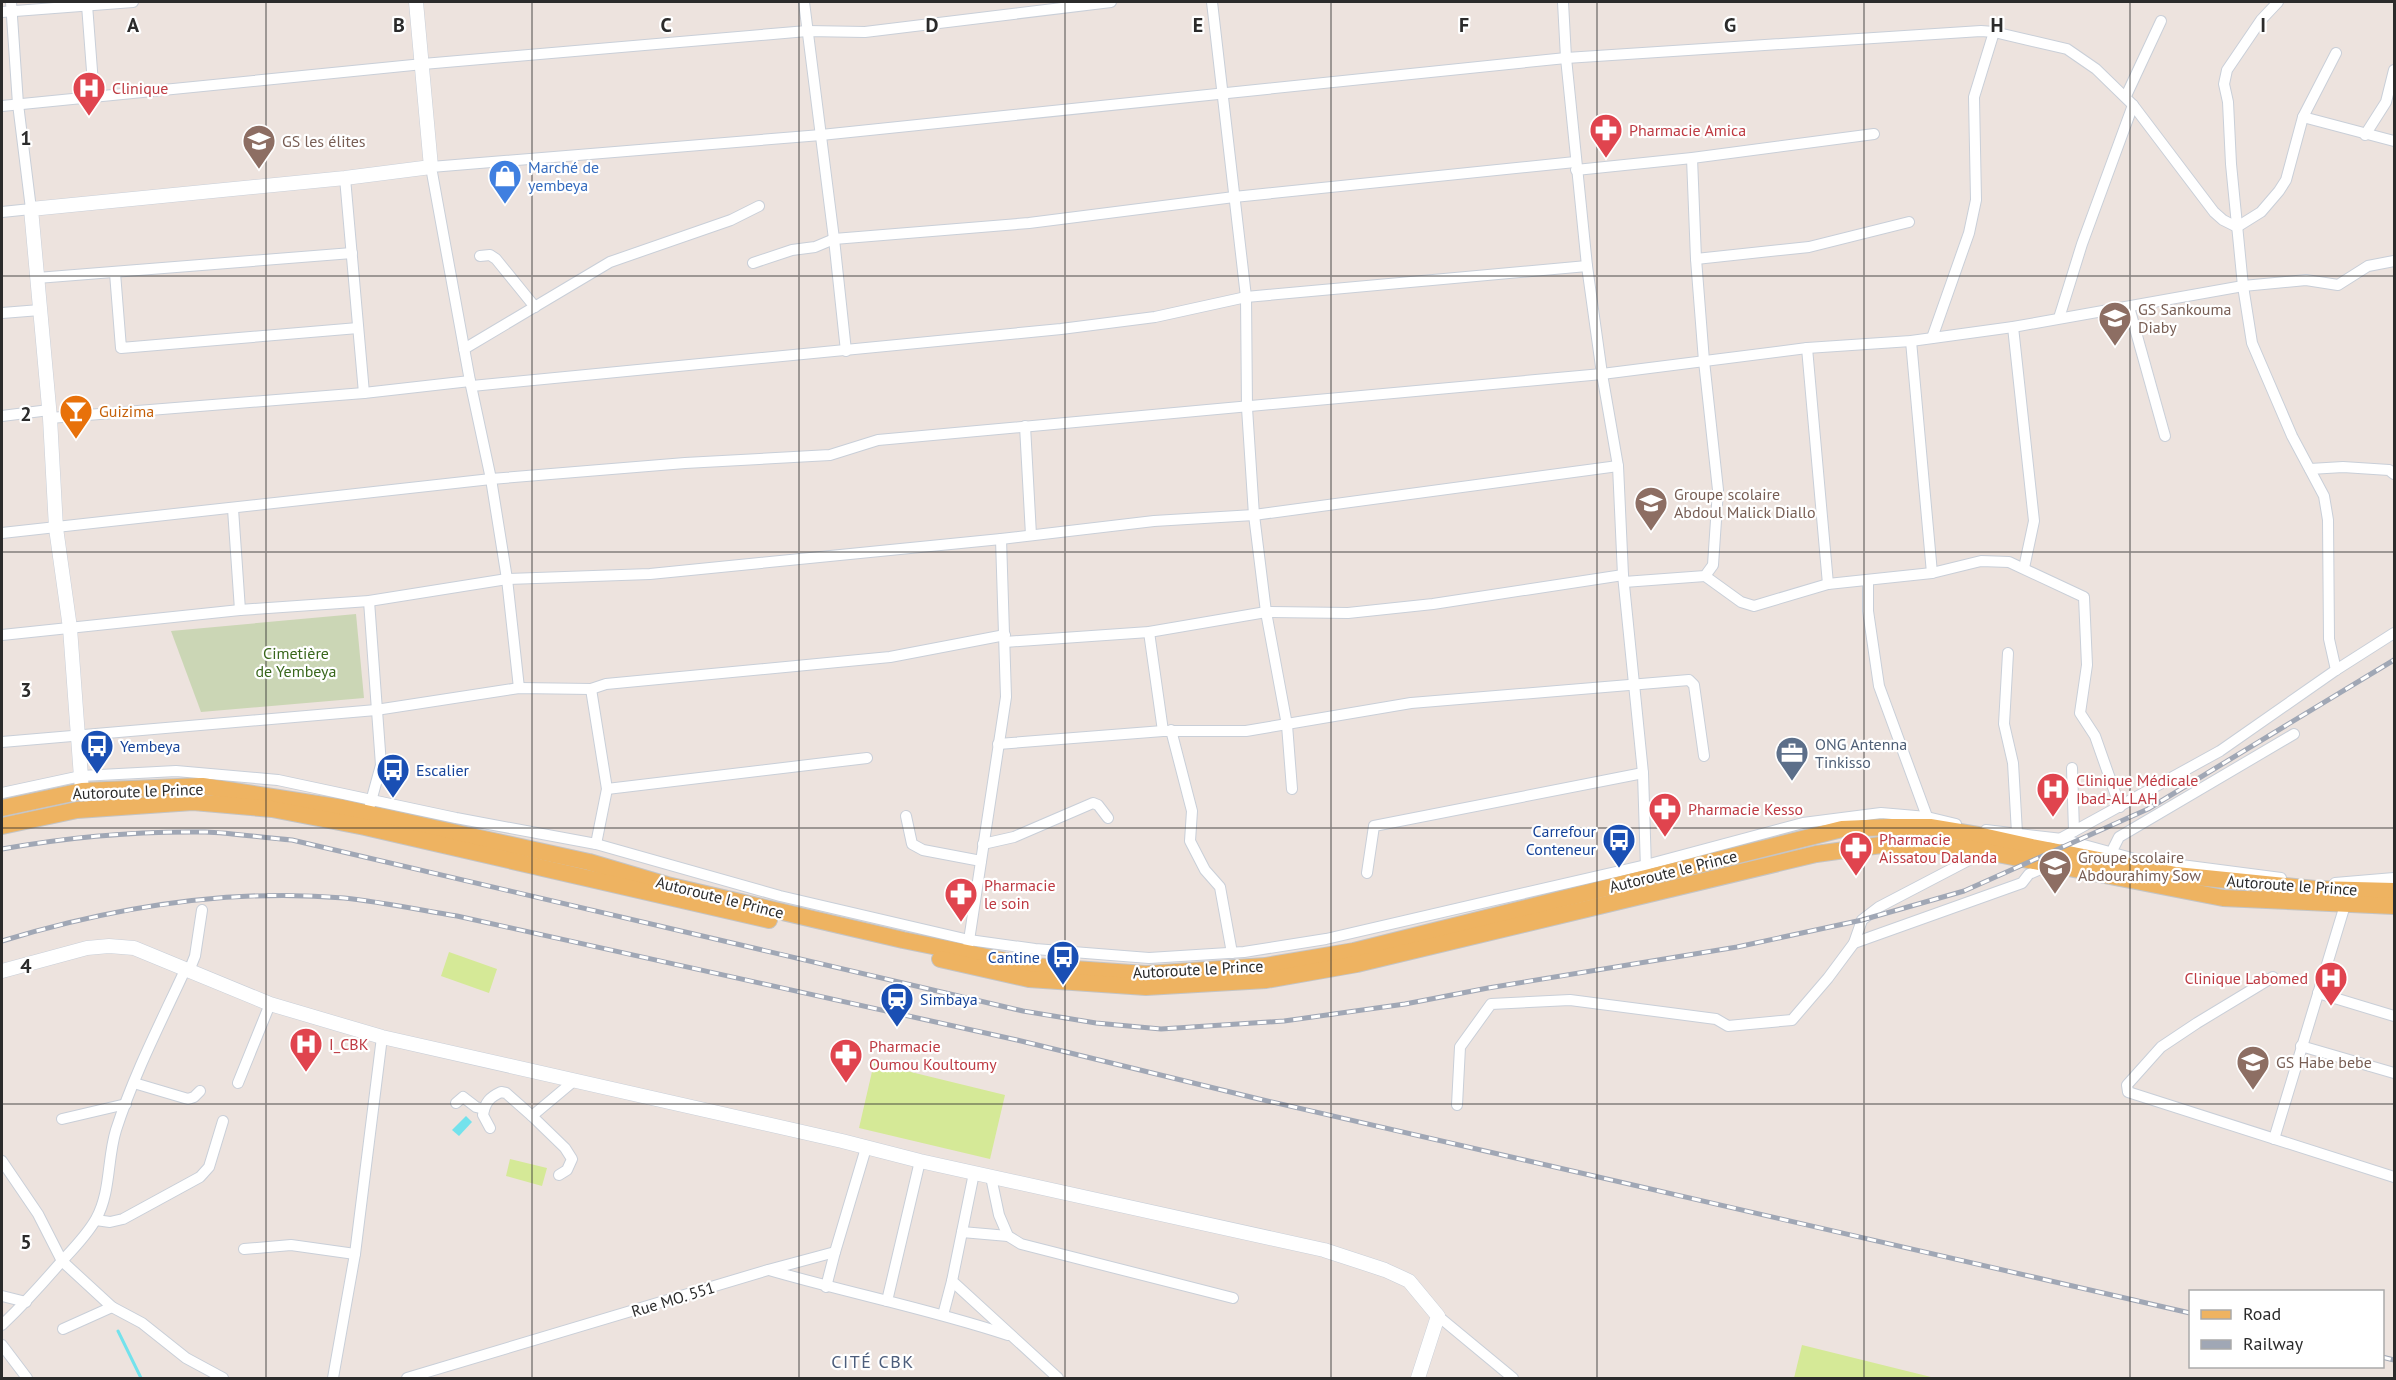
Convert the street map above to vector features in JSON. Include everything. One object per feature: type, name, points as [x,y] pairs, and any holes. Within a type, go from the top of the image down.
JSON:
[{"type":"main road","name":"Autoroute le Prince","points":[[2,808],[81,784],[202,786],[343,808],[370,806],[589,862],[667,885],[778,903],[968,947],[1031,966],[1146,974],[1265,966],[1354,951],[1646,871],[1842,830],[1929,822],[2032,848],[2176,875],[2315,889],[2394,891]]},
{"type":"main road","name":"Autoroute le Prince","points":[[2,826],[77,810],[193,802],[272,809],[365,827],[1029,979],[1146,987],[1266,980],[1357,964],[1816,854],[1881,845],[1930,845],[1972,849],[2223,898],[2394,906]]},
{"type":"street","points":[[2,793],[81,784],[70,628],[56,528],[50,414],[31,208],[8,8],[133,2]]},
{"type":"street","points":[[416,2],[431,167],[464,349],[491,479],[507,579],[519,688]]},
{"type":"street","points":[[804,2],[822,135],[846,351]]},
{"type":"street","points":[[2,105],[423,64],[807,31],[865,32],[1111,2]]},
{"type":"street","points":[[1212,2],[1246,297],[1247,408],[1254,515],[1266,612],[1287,725],[1292,789]]},
{"type":"street","points":[[1001,539],[1006,697],[968,947],[1035,949],[1149,958],[1232,953],[1326,939],[1646,871],[1643,773],[1623,579],[1618,466],[1587,266],[1566,58],[1563,2]]},
{"type":"street","points":[[2278,2],[2261,20],[2227,70],[2224,84],[2228,102],[2243,286],[2252,343],[2292,436],[2324,496],[2328,520],[2330,639],[2336,669]]},
{"type":"street","points":[[87,5],[94,97]]},
{"type":"street","points":[[2126,96],[2161,21]]},
{"type":"street","points":[[1932,338],[1969,233],[1976,200],[1974,97],[1994,32]]},
{"type":"street","points":[[2,212],[345,178],[431,167],[822,135],[1566,58],[1994,32],[2067,49],[2096,69],[2126,96],[2214,212],[2237,227]]},
{"type":"street","points":[[2237,227],[2261,212],[2286,180],[2303,117],[2336,52]]},
{"type":"street","points":[[2364,135],[2386,102],[2394,70]]},
{"type":"street","points":[[2059,318],[2082,244],[2133,105]]},
{"type":"street","points":[[2303,117],[2364,135],[2394,141]]},
{"type":"street","points":[[753,263],[792,250],[815,247],[834,239],[1029,223],[1234,197],[1576,166],[1692,158],[1874,134]]},
{"type":"street","points":[[1692,158],[1696,259],[1718,490],[1713,565],[1705,576]]},
{"type":"street","points":[[345,178],[364,393]]},
{"type":"street","points":[[464,349],[610,262],[731,220],[759,206]]},
{"type":"street","points":[[1696,259],[1809,247],[1908,222]]},
{"type":"street","points":[[37,278],[352,253]]},
{"type":"street","points":[[480,256],[490,255],[496,259],[535,307]]},
{"type":"street","points":[[2,533],[491,479],[685,463],[830,455],[878,440],[1602,374],[1807,348],[1911,341],[2013,327],[2243,286],[2306,280],[2338,285],[2368,266],[2394,261]]},
{"type":"street","points":[[2,416],[364,393],[846,351],[1155,317],[1246,297],[1587,266]]},
{"type":"street","points":[[115,273],[122,348],[358,328]]},
{"type":"street","points":[[2129,306],[2165,436]]},
{"type":"street","points":[[2,313],[40,309]]},
{"type":"street","points":[[2013,327],[2034,521],[2024,568]]},
{"type":"street","points":[[1911,341],[1932,573]]},
{"type":"street","points":[[1807,348],[1828,584]]},
{"type":"street","points":[[1025,426],[1030,535]]},
{"type":"street","points":[[2,635],[240,610],[369,601],[507,579],[650,574],[1001,539],[1154,521],[1254,515],[1618,466]]},
{"type":"street","points":[[2310,470],[2343,467],[2389,470],[2394,474]]},
{"type":"street","points":[[232,509],[240,610]]},
{"type":"street","points":[[2,742],[376,710],[519,688],[591,689],[606,684],[890,657],[1005,639],[1149,632],[1266,612],[1348,613],[1623,579],[1705,576],[1741,602],[1754,606],[1828,584],[1932,573],[1981,561],[2009,562],[2084,597],[2087,665],[2080,713],[2095,736],[2120,807]]},
{"type":"street","points":[[1868,580],[1868,611],[1879,686],[1929,822],[2062,839],[2111,853],[2147,860],[2333,883],[2394,878]]},
{"type":"street","points":[[369,601],[381,765],[370,806],[456,818],[596,844],[778,903]]},
{"type":"street","points":[[1149,632],[1167,731],[1192,812],[1190,841],[1205,870],[1220,887],[1232,953]]},
{"type":"street","points":[[2032,848],[2062,839],[2220,751],[2336,669],[2394,633]]},
{"type":"street","points":[[2008,653],[2004,724],[2013,763],[2016,833]]},
{"type":"street","points":[[998,744],[1167,731],[1246,731],[1411,703],[1689,680],[1694,685],[1704,756]]},
{"type":"street","points":[[591,689],[607,789],[596,844]]},
{"type":"street","points":[[2111,853],[2120,837],[2294,735]]},
{"type":"street","points":[[607,789],[867,758]]},
{"type":"street","points":[[2072,768],[2074,831]]},
{"type":"street","points":[[1367,873],[1374,826],[1643,773]]},
{"type":"street","points":[[983,844],[1014,837],[1093,803],[1098,805],[1108,818]]},
{"type":"street","points":[[906,816],[912,844],[922,850],[981,861]]},
{"type":"street","points":[[1457,1105],[1460,1047],[1491,1004],[1570,1000],[1716,1019],[1728,1026],[1792,1020],[1854,943],[1862,920],[1879,907],[1969,860],[1972,849]]},
{"type":"street","points":[[1854,943],[2022,883],[2029,874],[2051,864]]},
{"type":"street","points":[[2274,1139],[2345,905]]},
{"type":"street","points":[[2,1325],[26,1302],[96,1220],[103,1204],[116,1133],[134,1083],[195,956],[202,910]]},
{"type":"street","points":[[2,971],[87,948],[109,946],[134,948],[270,1004],[382,1037],[991,1177],[1324,1250],[1385,1270],[1408,1281],[1438,1316],[1513,1378]]},
{"type":"street","points":[[2273,977],[2161,1047],[2127,1085],[2130,1094],[2394,1177]]},
{"type":"street","points":[[2318,993],[2394,1016]]},
{"type":"street","points":[[238,1083],[270,1004]]},
{"type":"street","points":[[333,1378],[355,1254],[382,1037]]},
{"type":"street","points":[[2301,1046],[2394,1074]]},
{"type":"street","points":[[532,1116],[575,1080]]},
{"type":"street","points":[[134,1083],[188,1099],[200,1091]]},
{"type":"street","points":[[490,1128],[483,1115],[484,1109],[490,1098],[501,1092],[506,1093],[565,1148],[572,1159],[567,1170],[559,1175]]},
{"type":"street","points":[[456,1103],[463,1097],[476,1107],[484,1109]]},
{"type":"street","points":[[62,1119],[126,1104]]},
{"type":"street","points":[[96,1220],[110,1222],[123,1219],[200,1177],[209,1167],[223,1121]]},
{"type":"street","points":[[826,1287],[866,1148]]},
{"type":"street","points":[[2,1161],[38,1214],[62,1261],[112,1307],[142,1323],[186,1358],[224,1378]]},
{"type":"street","points":[[887,1301],[921,1161]]},
{"type":"street","points":[[943,1315],[974,1173]]},
{"type":"street","points":[[991,1177],[999,1215],[1008,1236]]},
{"type":"street","points":[[962,1232],[1008,1236],[1021,1244],[1233,1298]]},
{"type":"street","points":[[244,1249],[291,1245],[355,1254]]},
{"type":"street","name":"Rue MO. 551","points":[[407,1378],[835,1252]]},
{"type":"street","points":[[768,1270],[826,1287],[943,1315],[1013,1337]]},
{"type":"street","points":[[952,1281],[1058,1378]]},
{"type":"street","points":[[2,1296],[26,1302]]},
{"type":"street","points":[[63,1329],[112,1307]]},
{"type":"street","points":[[1418,1378],[1438,1316]]},
{"type":"street","points":[[2,1345],[27,1378]]},
{"type":"green space","name":"Cimetière de Yembeya","points":[[356,614],[364,698],[201,712],[171,631]]},
{"type":"green space","points":[[449,952],[497,969],[489,993],[441,976]]},
{"type":"green space","points":[[874,1063],[1005,1095],[990,1159],[859,1128]]},
{"type":"green space","points":[[510,1159],[547,1168],[542,1186],[506,1176]]},
{"type":"green space","points":[[1802,1345],[1935,1378],[1794,1378]]},
{"type":"water","points":[[466,1116],[472,1122],[459,1136],[452,1130]]},
{"type":"waterway","points":[[118,1331],[141,1378]]},
{"type":"railway","points":[[2,849],[77,838],[179,832],[292,840],[1023,1011],[1096,1023],[1161,1029],[1284,1021],[1405,1004],[1737,947],[1862,920],[1964,891],[2148,809],[2394,660]]},
{"type":"railway","points":[[2,941],[43,929],[128,910],[214,899],[301,896],[344,898],[401,906],[457,916],[1017,1040],[1259,1099],[2189,1313]]},
{"type":"railway","points":[[2384,1358],[2394,1360]]},
{"type":"place","name":"Clinique","points":[[89,117]]},
{"type":"place","name":"Pharmacie Amica","points":[[1606,159]]},
{"type":"place","name":"GS les élites","points":[[259,170]]},
{"type":"place","name":"Marché de yembeya","points":[[505,205]]},
{"type":"place","name":"GS Sankouma Diaby","points":[[2115,347]]},
{"type":"place","name":"Guizima","points":[[76,440]]},
{"type":"place","name":"Groupe scolaire Abdoul Malick Diallo","points":[[1651,532]]},
{"type":"place","name":"Yembeya","points":[[97,775]]},
{"type":"place","name":"ONG Antenna Tinkisso","points":[[1792,782]]},
{"type":"place","name":"Escalier","points":[[393,799]]},
{"type":"place","name":"Clinique Médicale Ibad-ALLAH","points":[[2053,818]]},
{"type":"place","name":"Pharmacie Kesso","points":[[1665,838]]},
{"type":"place","name":"Carrefour Conteneur","points":[[1619,869]]},
{"type":"place","name":"Pharmacie Aissatou Dalanda","points":[[1856,877]]},
{"type":"place","name":"Groupe scolaire Abdourahimy Sow","points":[[2055,895]]},
{"type":"place","name":"Pharmacie le soin","points":[[961,923]]},
{"type":"place","name":"Cantine","points":[[1063,986]]},
{"type":"place","name":"Clinique Labomed","points":[[2331,1007]]},
{"type":"place","name":"Simbaya","points":[[897,1028]]},
{"type":"place","name":"I_CBK","points":[[306,1073]]},
{"type":"place","name":"Pharmacie Oumou Koultoumy","points":[[846,1084]]},
{"type":"place","name":"GS Habe bebe","points":[[2253,1091]]},
{"type":"district","name":"CITÉ CBK","points":[[873,1362]]}]
